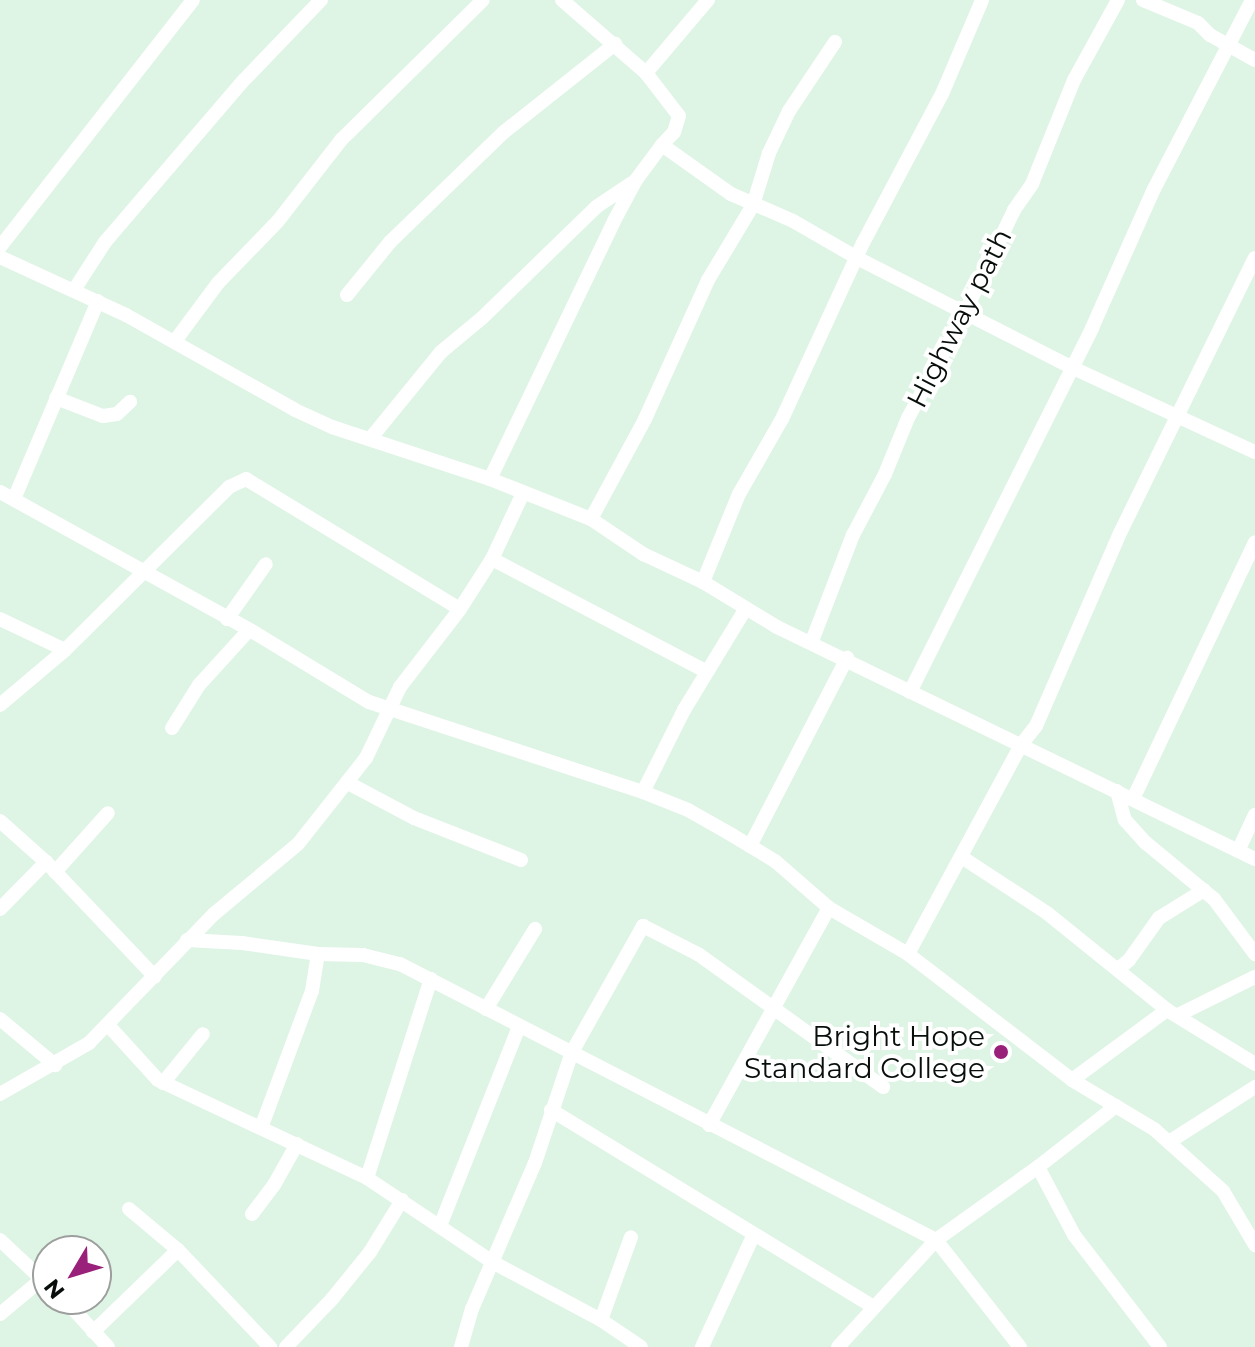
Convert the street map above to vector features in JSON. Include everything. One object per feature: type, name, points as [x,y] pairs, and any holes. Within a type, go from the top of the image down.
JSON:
[{"type":"street","points":[[0,247],[193,0]]},
{"type":"street","points":[[74,290],[105,242],[244,80],[321,0]]},
{"type":"street","points":[[175,341],[218,283],[278,221],[341,140],[483,0]]},
{"type":"street","points":[[646,73],[708,0]]},
{"type":"street","points":[[703,582],[739,494],[782,419],[890,190],[942,94],[982,0]]},
{"type":"street","name":"Highway path","points":[[812,641],[853,535],[885,474],[908,418],[965,312],[1014,210],[1032,184],[1074,80],[1118,0]]},
{"type":"street","points":[[1143,0],[1198,23],[1228,46],[1255,60]]},
{"type":"street","points":[[910,692],[1073,368],[1154,189],[1252,0]]},
{"type":"street","points":[[490,479],[636,180],[674,132],[679,116],[646,73],[565,1]]},
{"type":"street","points":[[591,519],[645,419],[708,280],[753,205],[769,153],[789,111],[835,42]]},
{"type":"street","points":[[347,295],[390,242],[504,132],[615,44]]},
{"type":"street","points":[[662,145],[731,194],[783,216],[859,259],[1073,368],[1177,419],[1255,452]]},
{"type":"street","points":[[370,439],[441,352],[482,318],[596,207],[636,180]]},
{"type":"street","points":[[0,257],[98,301],[295,410],[490,479],[591,519],[643,554],[703,582],[777,627],[812,641],[910,692],[1255,859]]},
{"type":"street","points":[[908,954],[963,858],[1021,745],[1036,726],[1120,533],[1255,258]]},
{"type":"street","points":[[98,301],[56,398],[7,495],[146,571],[369,702],[643,792],[688,810],[775,861],[829,908],[908,954],[1072,1080],[1169,1142],[1223,1191],[1250,1224],[1255,1245]]},
{"type":"street","points":[[56,398],[103,416],[117,414],[130,402]]},
{"type":"street","points":[[0,705],[65,650],[229,487],[246,479],[460,609]]},
{"type":"street","points":[[0,1094],[55,1065],[108,1025],[187,940],[298,844],[366,758],[418,660],[460,609],[492,559],[523,493]]},
{"type":"street","points":[[1133,799],[1255,542]]},
{"type":"street","points":[[492,559],[705,671]]},
{"type":"street","points":[[227,619],[266,564]]},
{"type":"street","points":[[643,792],[705,671],[746,608]]},
{"type":"street","points":[[0,619],[65,650]]},
{"type":"street","points":[[172,728],[199,685],[249,630]]},
{"type":"street","points":[[750,846],[847,658]]},
{"type":"street","points":[[348,783],[414,818],[521,860]]},
{"type":"street","points":[[1117,791],[1121,812],[1132,828],[1204,890],[1255,954]]},
{"type":"street","points":[[0,909],[108,813]]},
{"type":"street","points":[[1238,851],[1255,815]]},
{"type":"street","points":[[0,821],[50,867],[155,977]]},
{"type":"street","points":[[963,858],[996,876],[1124,964],[1136,983],[1172,1013],[1255,1064]]},
{"type":"street","points":[[1124,964],[1159,918],[1204,890]]},
{"type":"street","points":[[709,1125],[775,1011],[829,908]]},
{"type":"street","points":[[461,1347],[472,1309],[535,1163],[572,1052],[643,926],[698,954],[883,1087]]},
{"type":"street","points":[[486,1009],[535,929]]},
{"type":"street","points":[[187,940],[242,943],[318,954],[383,957],[431,979],[936,1240],[1020,1347]]},
{"type":"street","points":[[261,1128],[312,991],[318,954]]},
{"type":"street","points":[[1072,1080],[1172,1013],[1255,977]]},
{"type":"street","points":[[367,1178],[431,979]]},
{"type":"street","points":[[0,1019],[55,1065]]},
{"type":"street","points":[[108,1025],[144,1069],[163,1083],[367,1178],[494,1263],[601,1320],[641,1347]]},
{"type":"street","points":[[440,1226],[519,1026]]},
{"type":"street","points":[[163,1083],[203,1034]]},
{"type":"street","points":[[1169,1142],[1255,1087]]},
{"type":"street","points":[[838,1347],[936,1240],[1116,1106]]},
{"type":"street","points":[[551,1110],[874,1307]]},
{"type":"street","points":[[252,1214],[274,1185],[297,1144]]},
{"type":"street","points":[[1038,1167],[1074,1235],[1160,1347]]},
{"type":"street","points":[[286,1347],[370,1252],[402,1200]]},
{"type":"street","points":[[129,1209],[178,1250],[270,1347]]},
{"type":"street","points":[[702,1347],[754,1234]]},
{"type":"street","points":[[601,1320],[631,1237]]},
{"type":"street","points":[[0,1240],[32,1270]]},
{"type":"street","points":[[93,1332],[178,1250]]},
{"type":"street","points":[[0,1314],[32,1291]]},
{"type":"street","points":[[78,1315],[108,1347]]},
{"type":"place","name":"Bright Hope Standard College","points":[[1001,1052]]}]
